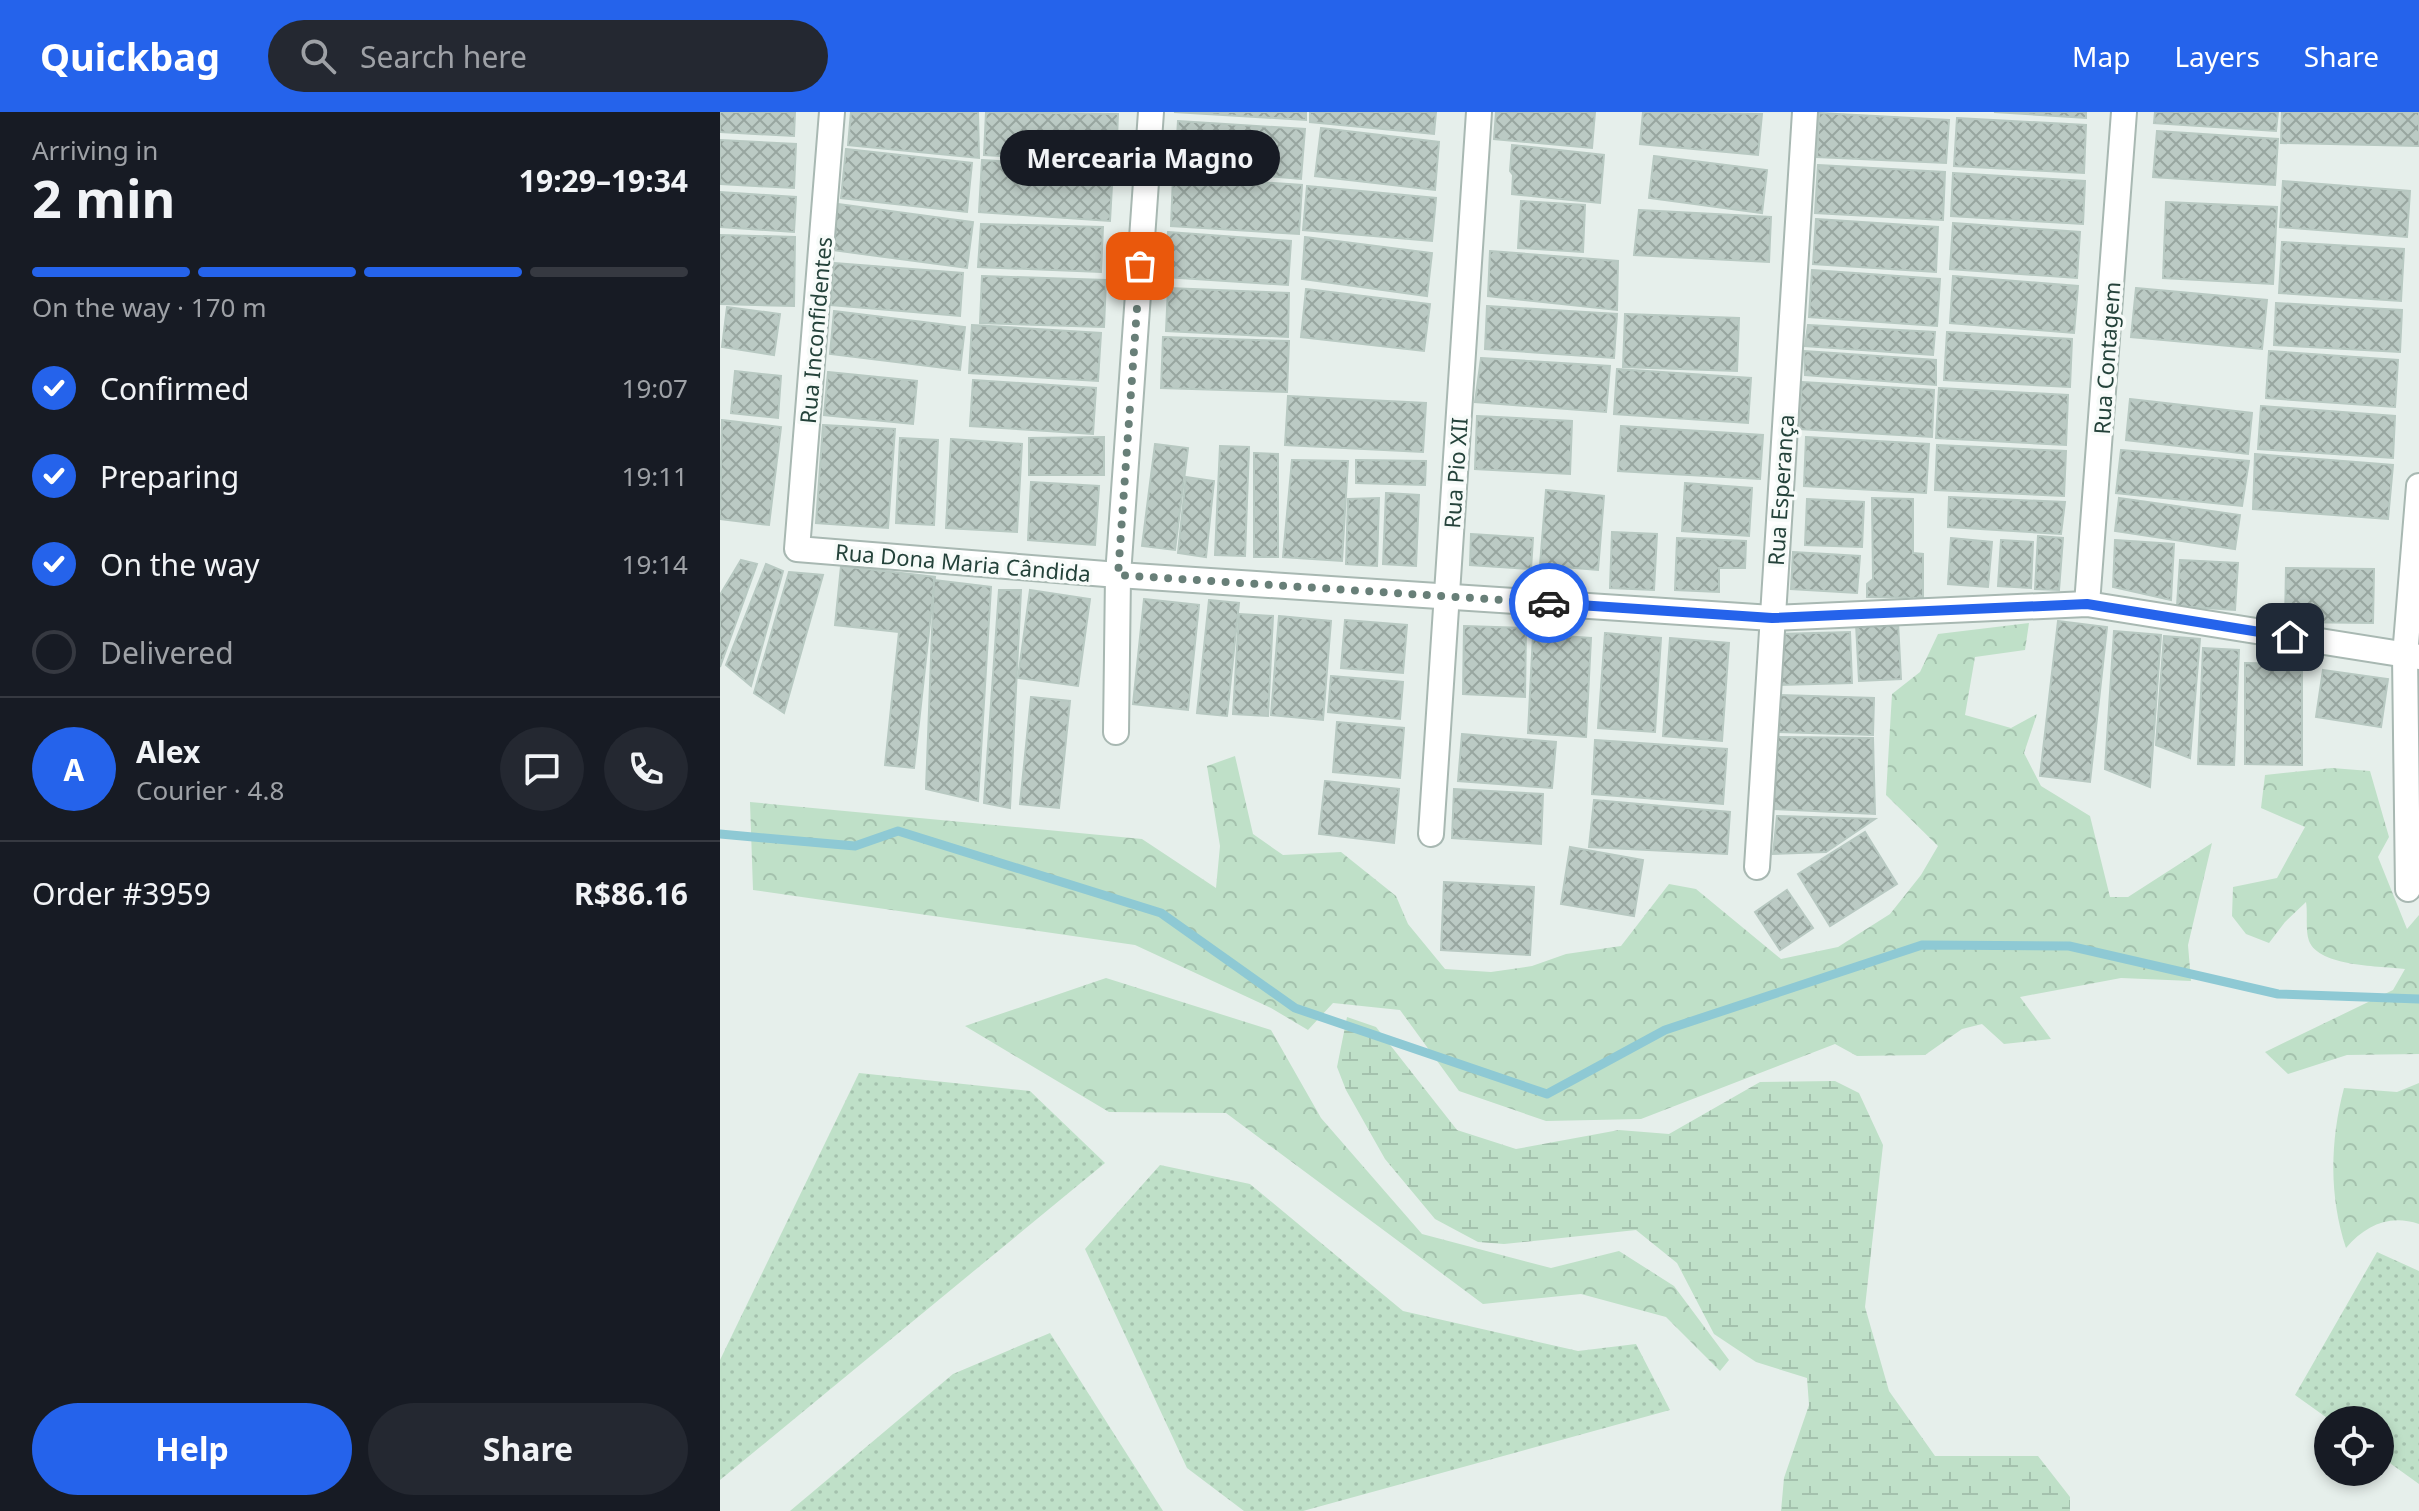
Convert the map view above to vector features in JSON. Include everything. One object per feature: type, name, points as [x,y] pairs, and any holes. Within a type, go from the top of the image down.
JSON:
[{"type":"street","name":"Rua Inconfidentes","points":[[797,549],[832,112]]},
{"type":"street","points":[[1116,732],[1118,575],[1151,112]]},
{"type":"street","name":"Rua Pio XII","points":[[1431,834],[1479,112]]},
{"type":"street","name":"Rua Esperança","points":[[1757,867],[1805,112]]},
{"type":"street","name":"Rua Contagem","points":[[2087,604],[2124,112]]},
{"type":"street","points":[[2408,889],[2419,486]]},
{"type":"street","name":"Rua Dona Maria Cândida","points":[[797,549],[1118,575],[1772,618],[2087,604],[2412,656]]},
{"type":"green space","points":[[2029,623],[2025,650],[1975,657],[1965,715],[2011,728],[2037,714],[2024,753],[2041,786],[2090,816],[2110,897],[2128,897],[2212,843],[2188,945],[2191,981],[2121,978],[2020,997],[2051,1039],[2004,1044],[1982,1024],[1962,1029],[1925,1055],[1857,1056],[1835,1044],[1641,1119],[1546,1121],[1459,1091],[1400,1010],[1333,1003],[1308,1030],[1271,1008],[1135,945],[753,890],[750,802],[1142,839],[1216,888],[1220,846],[1207,766],[1235,756],[1253,834],[1283,855],[1341,852],[1396,896],[1408,924],[1445,969],[1491,972],[1532,966],[1566,954],[1621,946],[1669,884],[1696,889],[1781,959],[1838,947],[1890,914],[1921,875],[1938,846],[1886,795],[1892,694],[1920,672],[1938,634]]},
{"type":"green space","points":[[2332,768],[2370,771],[2389,837],[2378,857],[2407,929],[2419,915],[2419,1054],[2347,1055],[2288,1074],[2265,1052],[2393,990],[2405,969],[2352,964],[2315,950],[2308,937],[2306,902],[2269,943],[2246,934],[2232,916],[2233,887],[2277,878],[2305,827],[2261,808],[2265,775]]},
{"type":"green space","points":[[1106,978],[1271,1030],[1321,1118],[1422,1234],[1551,1268],[1619,1251],[1674,1286],[1729,1360],[1720,1371],[1666,1317],[1581,1294],[1483,1304],[1226,1113],[1109,1112],[965,1026]]},
{"type":"green space","points":[[1347,1017],[1376,1027],[1457,1130],[1516,1149],[1619,1130],[1669,1134],[1760,1082],[1835,1081],[1859,1093],[1883,1145],[1865,1307],[1889,1391],[1935,1456],[2038,1456],[2070,1497],[2070,1511],[1781,1511],[1784,1478],[1809,1405],[1807,1378],[1756,1362],[1714,1334],[1677,1263],[1636,1230],[1504,1244],[1478,1242],[1435,1219],[1385,1159],[1346,1090],[1337,1067]]},
{"type":"green space","points":[[859,1073],[1030,1091],[1105,1163],[720,1480],[720,1360]]},
{"type":"green space","points":[[2419,1083],[2419,1224],[2388,1221],[2362,1233],[2346,1248],[2340,1228],[2333,1168],[2336,1128],[2344,1088],[2397,1092]]},
{"type":"green space","points":[[1160,1165],[1250,1184],[1403,1311],[1578,1351],[1636,1344],[1670,1410],[1303,1511],[1244,1511],[1187,1468],[1085,1249]]},
{"type":"green space","points":[[2377,1252],[2419,1271],[2419,1484],[2394,1466],[2394,1406],[2314,1406],[2314,1409],[2295,1395]]},
{"type":"green space","points":[[1050,1333],[1163,1511],[790,1511],[953,1374]]},
{"type":"building","points":[[720,112],[795,112],[794,136],[720,132]]},
{"type":"building","points":[[851,112],[978,112],[979,158],[848,145]]},
{"type":"building","points":[[986,112],[1118,114],[1116,163],[984,155]]},
{"type":"building","points":[[1174,112],[1306,112],[1306,120]]},
{"type":"building","points":[[1310,112],[1436,112],[1434,134],[1310,122]]},
{"type":"building","points":[[1496,112],[1595,112],[1592,148],[1494,139]]},
{"type":"building","points":[[1643,112],[1762,114],[1758,155],[1640,144]]},
{"type":"building","points":[[1994,112],[2086,112],[2086,118]]},
{"type":"building","points":[[2155,112],[2278,112],[2276,131],[2154,123]]},
{"type":"building","points":[[2282,112],[2419,112],[2419,146],[2281,143]]},
{"type":"building","points":[[1819,113],[1949,120],[1946,163],[1817,157]]},
{"type":"building","points":[[1957,118],[2086,125],[2084,173],[1954,166]]},
{"type":"building","points":[[1178,121],[1305,129],[1301,179],[1175,168]]},
{"type":"building","points":[[1321,128],[1439,142],[1435,190],[1315,176]]},
{"type":"building","points":[[2157,131],[2278,139],[2275,185],[2153,177]]},
{"type":"building","points":[[720,140],[796,144],[794,188],[720,184]]},
{"type":"building","points":[[1512,145],[1604,155],[1600,203],[1512,194]]},
{"type":"building","points":[[846,149],[972,163],[967,212],[841,198]]},
{"type":"building","points":[[1654,156],[1767,170],[1762,213],[1649,198]]},
{"type":"building","points":[[982,160],[1113,168],[1110,221],[979,212]]},
{"type":"building","points":[[1818,165],[1945,172],[1943,220],[1815,213]]},
{"type":"building","points":[[1953,173],[2085,181],[2083,224],[1951,216]]},
{"type":"building","points":[[1173,176],[1302,185],[1299,234],[1171,226]]},
{"type":"building","points":[[2283,181],[2410,191],[2407,237],[2280,227]]},
{"type":"building","points":[[1307,186],[1436,198],[1432,241],[1303,230]]},
{"type":"building","points":[[720,192],[796,197],[794,232],[720,227]]},
{"type":"building","points":[[1521,201],[1585,205],[1583,252],[1518,248]]},
{"type":"building","points":[[2166,202],[2277,207],[2273,284],[2163,278]]},
{"type":"building","points":[[838,204],[973,222],[967,268],[832,250]]},
{"type":"building","points":[[1639,210],[1771,217],[1769,262],[1634,255]]},
{"type":"building","points":[[1816,219],[1938,227],[1936,272],[1813,264]]},
{"type":"building","points":[[1953,223],[2080,232],[2077,278],[1950,269]]},
{"type":"building","points":[[981,224],[1103,227],[1101,272],[978,267]]},
{"type":"building","points":[[1168,232],[1291,241],[1288,285],[1165,277]]},
{"type":"building","points":[[720,235],[795,237],[794,306],[720,304]]},
{"type":"building","points":[[1305,237],[1432,253],[1427,296],[1302,279]]},
{"type":"building","points":[[2282,242],[2404,249],[2401,301],[2279,293]]},
{"type":"building","points":[[1490,251],[1618,261],[1617,310],[1488,296]]},
{"type":"building","points":[[834,263],[963,273],[960,316],[831,305]]},
{"type":"building","points":[[1812,270],[1940,279],[1937,326],[1809,317]]},
{"type":"building","points":[[982,276],[1106,280],[1104,327],[980,323]]},
{"type":"building","points":[[1953,276],[2078,286],[2074,333],[1950,323]]},
{"type":"building","points":[[1168,288],[1289,293],[1288,337],[1166,331]]},
{"type":"building","points":[[2136,288],[2267,300],[2262,349],[2131,337]]},
{"type":"building","points":[[1306,289],[1430,304],[1424,351],[1301,337]]},
{"type":"building","points":[[2276,303],[2402,310],[2400,352],[2274,345]]},
{"type":"building","points":[[1487,306],[1617,314],[1614,358],[1485,349]]},
{"type":"building","points":[[727,307],[780,314],[774,355],[722,347]]},
{"type":"building","points":[[834,311],[965,327],[960,370],[830,354]]},
{"type":"building","points":[[1625,314],[1739,318],[1737,371],[1623,367]]},
{"type":"building","points":[[972,325],[1101,333],[1098,381],[969,373]]},
{"type":"building","points":[[1808,325],[1935,332],[1933,355],[1805,346]]},
{"type":"building","points":[[1947,332],[2072,339],[2070,387],[1944,380]]},
{"type":"building","points":[[1163,337],[1289,341],[1287,392],[1161,388]]},
{"type":"building","points":[[1804,351],[1936,360],[1936,385],[1805,375]]},
{"type":"building","points":[[2269,351],[2398,360],[2395,407],[2266,398]]},
{"type":"building","points":[[1481,358],[1610,366],[1606,412],[1475,402]]},
{"type":"building","points":[[1617,369],[1751,378],[1748,423],[1614,414]]},
{"type":"building","points":[[735,371],[781,376],[778,418],[731,413]]},
{"type":"building","points":[[828,372],[917,381],[913,424],[824,415]]},
{"type":"building","points":[[973,380],[1096,388],[1093,434],[970,426]]},
{"type":"building","points":[[1802,382],[1934,390],[1932,437],[1799,429]]},
{"type":"building","points":[[1939,388],[2068,395],[2066,445],[1936,438]]},
{"type":"building","points":[[1288,396],[1426,403],[1423,452],[1285,445]]},
{"type":"building","points":[[2130,399],[2252,413],[2248,454],[2126,440]]},
{"type":"building","points":[[2261,406],[2395,416],[2393,458],[2258,449]]},
{"type":"building","points":[[1477,416],[1572,421],[1570,474],[1475,469]]},
{"type":"building","points":[[722,420],[781,427],[769,525],[720,519]]},
{"type":"building","points":[[823,425],[895,429],[888,528],[816,523]]},
{"type":"building","points":[[1621,426],[1763,435],[1760,479],[1618,471]]},
{"type":"building","points":[[1104,437],[1104,475],[1029,475],[1029,438]]},
{"type":"building","points":[[1806,437],[1929,444],[1926,493],[1804,486]]},
{"type":"building","points":[[900,438],[938,440],[934,525],[896,523]]},
{"type":"building","points":[[951,439],[1022,444],[1017,532],[946,528]]},
{"type":"building","points":[[1155,444],[1188,448],[1175,550],[1142,546]]},
{"type":"building","points":[[1937,445],[2066,451],[2064,496],[1935,490]]},
{"type":"building","points":[[1220,446],[1249,447],[1245,556],[1215,555]]},
{"type":"building","points":[[2121,450],[2249,461],[2242,506],[2116,493]]},
{"type":"building","points":[[1254,453],[1278,454],[1278,557],[1254,557]]},
{"type":"building","points":[[2255,454],[2393,465],[2388,519],[2253,509]]},
{"type":"building","points":[[1292,460],[1348,461],[1342,561],[1283,557]]},
{"type":"building","points":[[1356,460],[1426,461],[1425,485],[1356,483]]},
{"type":"building","points":[[1186,477],[1214,481],[1206,557],[1178,553]]},
{"type":"building","points":[[1031,482],[1099,486],[1095,545],[1028,540]]},
{"type":"building","points":[[1685,483],[1752,488],[1749,536],[1682,531]]},
{"type":"building","points":[[1546,490],[1604,496],[1598,570],[1540,565]]},
{"type":"building","points":[[1386,493],[1419,495],[1416,566],[1383,564]]},
{"type":"building","points":[[1949,497],[2065,502],[2061,534],[1948,527]]},
{"type":"building","points":[[1379,498],[1377,566],[1346,564],[1348,499]]},
{"type":"building","points":[[1872,498],[1913,499],[1913,553],[1923,554],[1923,598],[1867,597],[1867,584],[1873,579]]},
{"type":"building","points":[[2119,498],[2240,515],[2235,549],[2115,531]]},
{"type":"building","points":[[1807,499],[1864,502],[1862,547],[1805,545]]},
{"type":"building","points":[[1612,532],[1657,534],[1654,590],[1610,588]]},
{"type":"building","points":[[1471,534],[1533,538],[1531,569],[1470,565]]},
{"type":"building","points":[[2038,536],[2063,538],[2059,590],[2035,589]]},
{"type":"building","points":[[1677,538],[1746,541],[1745,568],[1719,568],[1719,592],[1675,590]]},
{"type":"building","points":[[1951,538],[1992,542],[1988,587],[1948,584]]},
{"type":"building","points":[[2001,540],[2033,542],[2031,588],[1998,586]]},
{"type":"building","points":[[2115,540],[2174,544],[2171,600],[2113,587]]},
{"type":"building","points":[[1793,552],[1860,556],[1857,593],[1791,589]]},
{"type":"building","points":[[741,560],[757,564],[720,667],[720,595]]},
{"type":"building","points":[[2180,560],[2238,563],[2235,610],[2177,606]]},
{"type":"building","points":[[766,564],[783,571],[751,686],[726,665]]},
{"type":"building","points":[[841,566],[935,577],[914,768],[885,765],[899,632],[835,625]]},
{"type":"building","points":[[2286,568],[2374,569],[2373,623],[2285,622]]},
{"type":"building","points":[[789,572],[823,575],[784,713],[754,693]]},
{"type":"building","points":[[934,580],[991,587],[978,801],[926,789]]},
{"type":"building","points":[[999,590],[1021,590],[1010,808],[984,803]]},
{"type":"building","points":[[1030,590],[1090,599],[1078,686],[1018,678]]},
{"type":"building","points":[[1144,599],[1199,605],[1188,710],[1133,704]]},
{"type":"building","points":[[1209,600],[1239,603],[1227,716],[1197,713]]},
{"type":"building","points":[[1239,614],[1273,616],[1268,716],[1233,714]]},
{"type":"building","points":[[1279,616],[1331,621],[1323,720],[1271,715]]},
{"type":"building","points":[[1345,620],[1407,625],[1403,673],[1341,668]]},
{"type":"building","points":[[2058,621],[2107,627],[2090,782],[2040,776]]},
{"type":"building","points":[[1898,622],[1901,679],[1859,681],[1856,624]]},
{"type":"building","points":[[1464,626],[1526,628],[1525,697],[1463,694]]},
{"type":"building","points":[[2114,631],[2161,635],[2150,787],[2105,769]]},
{"type":"building","points":[[1850,632],[1852,683],[1778,685],[1777,634]]},
{"type":"building","points":[[1605,633],[1661,638],[1655,732],[1598,728]]},
{"type":"building","points":[[1533,634],[1591,638],[1586,737],[1528,733]]},
{"type":"building","points":[[2164,636],[2200,639],[2190,758],[2156,745]]},
{"type":"building","points":[[1670,638],[1729,643],[1722,741],[1663,736]]},
{"type":"building","points":[[2203,648],[2239,650],[2234,765],[2198,764]]},
{"type":"building","points":[[2245,663],[2302,664],[2302,765],[2245,764]]},
{"type":"building","points":[[2323,670],[2388,679],[2381,727],[2316,717]]},
{"type":"building","points":[[1331,676],[1403,682],[1400,719],[1328,712]]},
{"type":"building","points":[[1780,695],[1874,698],[1873,735],[1779,732]]},
{"type":"building","points":[[1031,697],[1070,701],[1059,808],[1020,804]]},
{"type":"building","points":[[1337,722],[1404,728],[1400,778],[1333,772]]},
{"type":"building","points":[[1462,734],[1556,742],[1552,788],[1458,781]]},
{"type":"building","points":[[1776,737],[1873,738],[1875,814],[1773,809]]},
{"type":"building","points":[[1595,740],[1727,749],[1723,804],[1592,794]]},
{"type":"building","points":[[1325,781],[1399,789],[1394,843],[1319,834]]},
{"type":"building","points":[[1454,789],[1543,794],[1541,844],[1452,838]]},
{"type":"building","points":[[1594,800],[1730,812],[1727,854],[1589,847]]},
{"type":"building","points":[[1777,816],[1875,819],[1826,852],[1773,854]]},
{"type":"building","points":[[1865,832],[1897,884],[1830,926],[1798,874]]},
{"type":"building","points":[[1570,847],[1643,860],[1634,916],[1561,904]]},
{"type":"building","points":[[1444,882],[1534,887],[1530,955],[1441,950]]},
{"type":"building","points":[[1787,890],[1813,928],[1780,950],[1755,912]]},
{"type":"waterway","points":[[720,834],[855,846],[898,831],[1161,913],[1295,1008],[1547,1094],[1665,1030],[1922,945],[2069,946],[2278,994],[2419,999]]},
{"type":"way so far","points":[[1140,266],[1118,575],[1549,603]]},
{"type":"place","name":"Mercearia Magno","points":[[1140,266]]},
{"type":"route","points":[[1549,603],[1772,618],[2087,604],[2290,637]]}]
